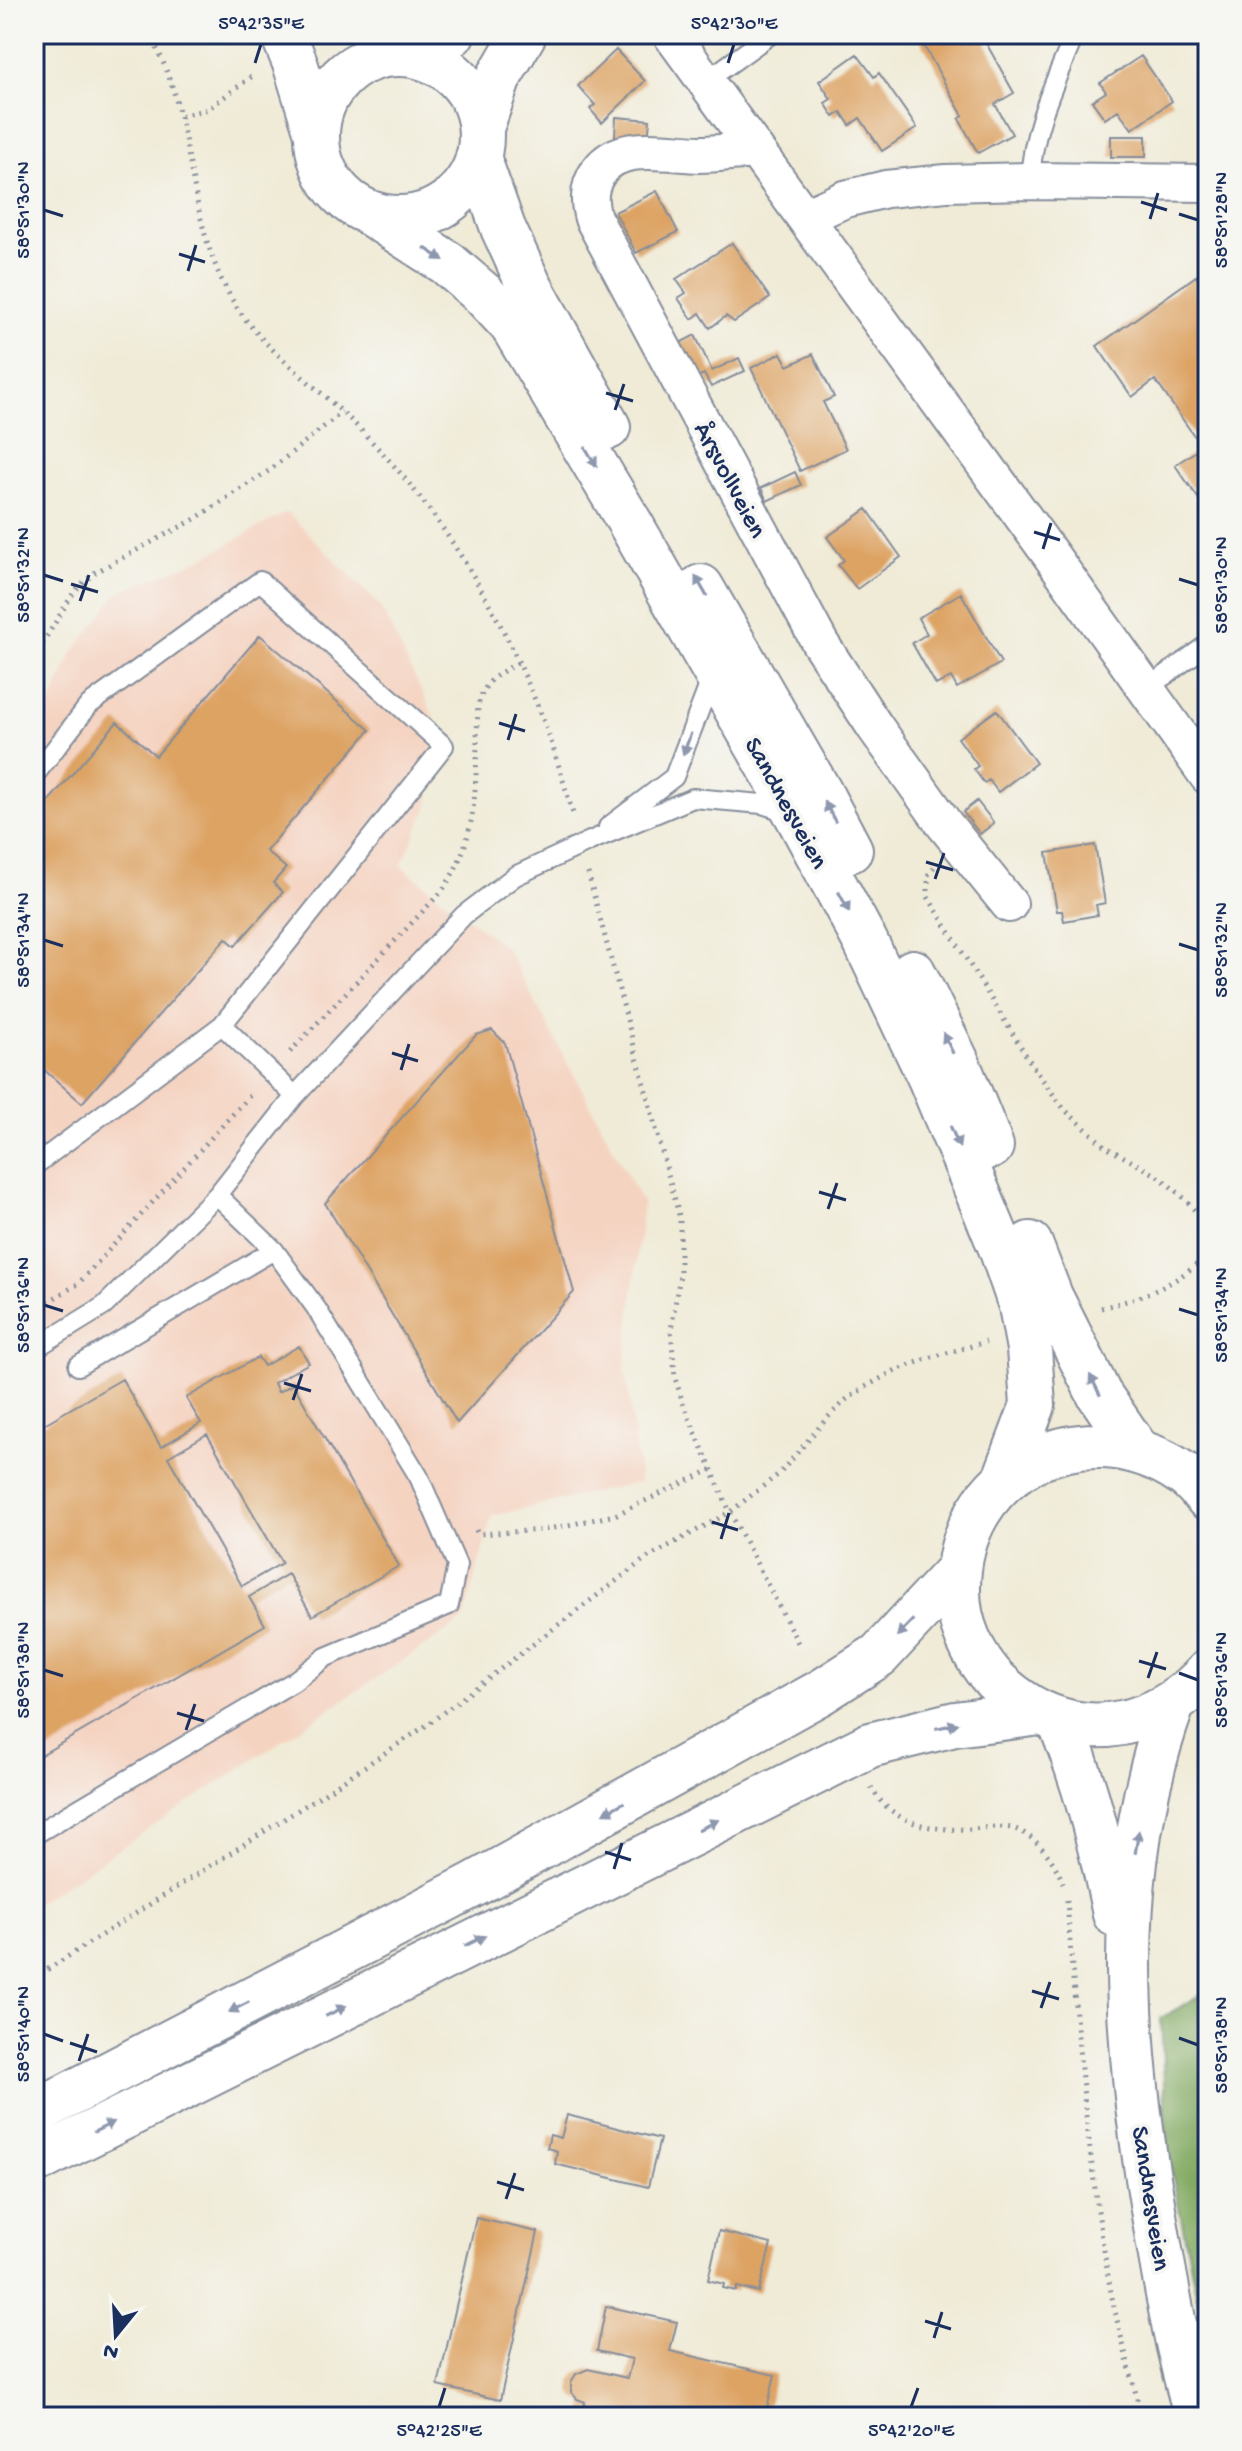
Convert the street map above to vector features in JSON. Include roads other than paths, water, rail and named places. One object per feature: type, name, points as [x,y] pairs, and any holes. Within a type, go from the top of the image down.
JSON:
[{"type":"main road","points":[[317,134],[324,104],[341,77],[394,47],[452,34]]},
{"type":"main road","points":[[272,51],[295,63],[317,134],[318,154],[336,188],[368,212],[397,217],[426,213],[444,204],[471,175],[499,77],[524,34]]},
{"type":"main road","points":[[394,47],[430,59],[465,86],[476,106],[480,142]]},
{"type":"main road","name":"Sandnesveien","points":[[480,142],[503,228],[529,285],[575,371],[819,791],[886,918],[956,1060],[1050,1296],[1099,1394],[1145,1453]]},
{"type":"main road","name":"Sandnesveien","points":[[368,212],[447,263],[483,294],[512,325],[630,523],[797,815],[865,941],[930,1078],[1001,1248],[1021,1306],[1029,1349],[1033,1405],[1005,1479]]},
{"type":"main road","points":[[1208,1452],[1145,1453],[1109,1445],[1081,1445],[1054,1451],[1028,1463],[1005,1479],[987,1498],[963,1544],[958,1570],[958,1605],[968,1639],[985,1669],[1009,1695],[1049,1717],[1082,1725],[1119,1724],[1172,1705],[1191,1691],[1208,1672]]},
{"type":"main road","points":[[1145,1453],[1184,1474],[1208,1498]]},
{"type":"main road","points":[[34,2113],[475,1884],[821,1692],[879,1655],[958,1570]]},
{"type":"main road","name":"Sandnesveien","points":[[1127,1976],[1134,1859],[1140,1821],[1156,1749],[1172,1705]]},
{"type":"main road","points":[[34,2162],[870,1745],[955,1724],[1049,1717]]},
{"type":"main road","name":"Sandnesveien","points":[[1049,1717],[1074,1756],[1092,1811],[1127,1976],[1149,2186],[1166,2285],[1197,2417]]},
{"type":"street","points":[[671,34],[1208,776]]},
{"type":"street","name":"Årsvollveien","points":[[755,150],[702,154],[643,152],[612,157],[595,176],[590,189],[589,203],[593,218],[820,643],[945,825],[1009,904]]},
{"type":"street","points":[[805,217],[845,199],[886,189],[946,183],[1208,183]]},
{"type":"lane","points":[[706,81],[771,34]]},
{"type":"lane","points":[[1030,181],[1036,134],[1075,34]]},
{"type":"lane","points":[[34,776],[89,705],[260,581],[444,746],[222,1025],[34,1166]]},
{"type":"lane","points":[[1145,690],[1208,644]]},
{"type":"lane","points":[[590,841],[674,777],[714,671]]},
{"type":"lane","points":[[34,1349],[104,1306],[217,1195],[295,1096],[464,915],[488,894],[515,876],[693,798],[762,804],[797,815]]},
{"type":"lane","points":[[222,1025],[295,1096]]},
{"type":"lane","points":[[34,1835],[293,1682],[326,1657],[449,1605],[457,1565],[419,1477],[316,1308],[274,1250],[217,1195]]},
{"type":"lane","points":[[78,1366],[274,1250]]}]
